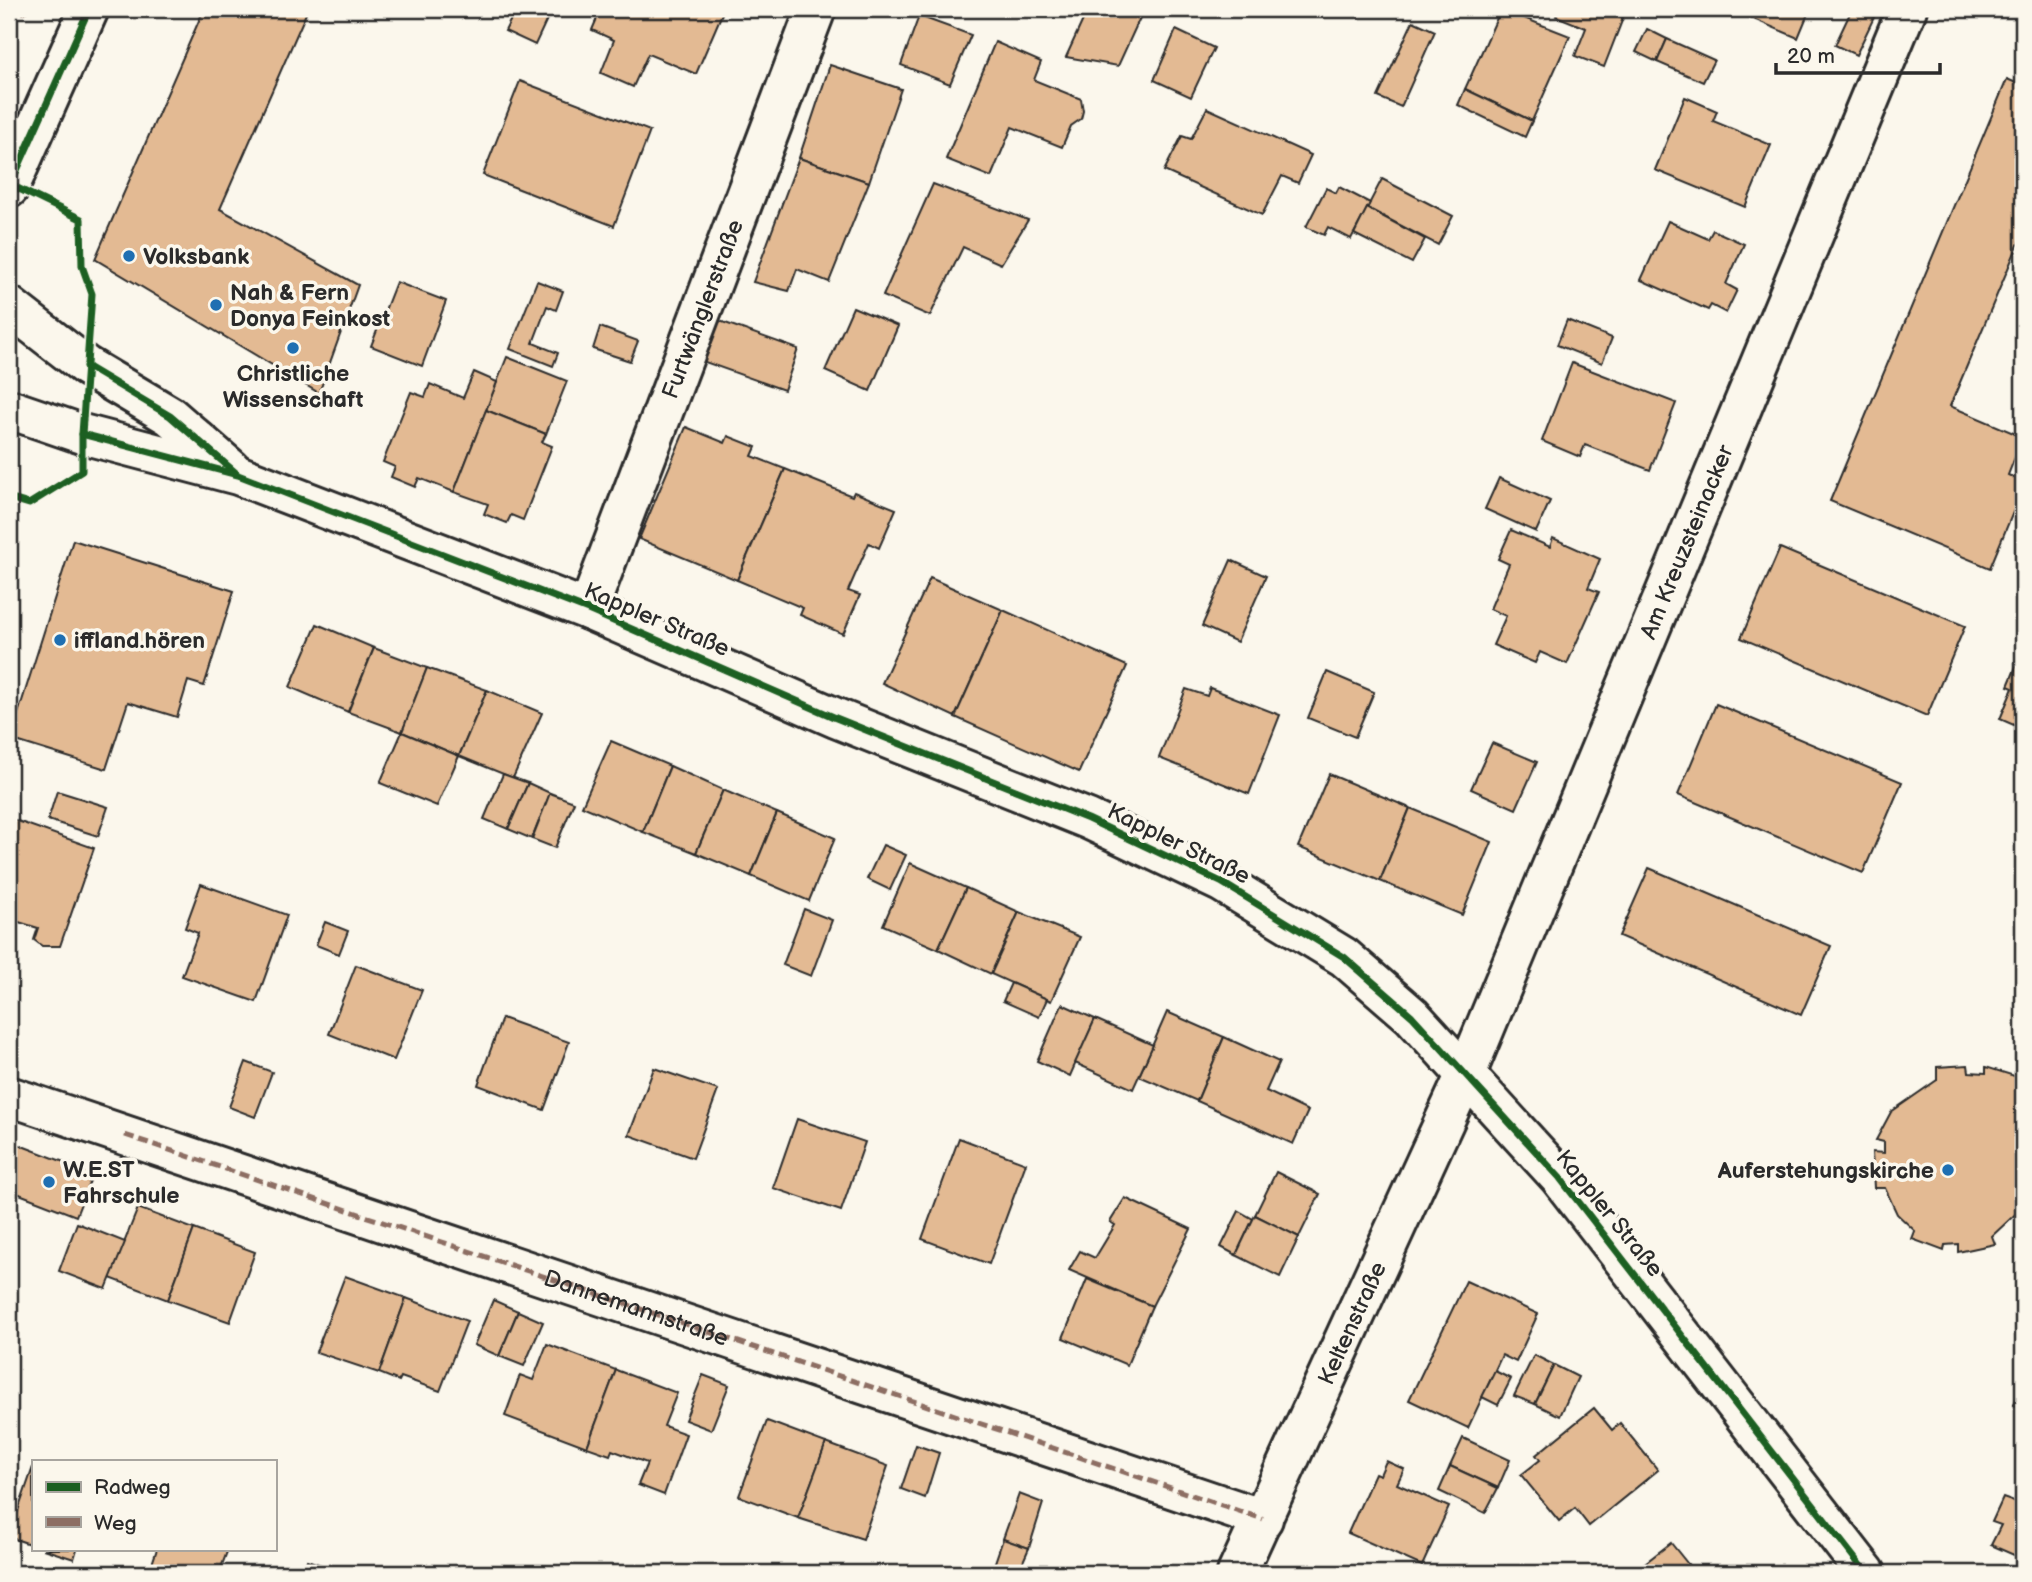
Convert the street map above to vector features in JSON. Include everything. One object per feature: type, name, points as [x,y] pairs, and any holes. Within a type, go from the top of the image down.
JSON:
[{"type":"street","points":[[9,188],[89,9]]},
{"type":"street","name":"Furtwänglerstraße","points":[[589,610],[816,9]]},
{"type":"street","name":"Am Kreuzsteinacker","points":[[1466,1074],[1907,9]]},
{"type":"street","name":"Kappler Straße","points":[[9,306],[86,366],[170,416],[238,475]]},
{"type":"street","name":"Kappler Straße","points":[[9,410],[82,434],[238,475],[589,610],[836,718],[1088,819],[1221,882],[1344,957],[1412,1016],[1560,1178],[1866,1573]]},
{"type":"street","name":"Keltenstraße","points":[[1237,1573],[1466,1074]]},
{"type":"street","name":"Dannemannstraße","points":[[9,1096],[1263,1519]]},
{"type":"building","points":[[204,9],[308,9],[220,209],[358,285],[319,393],[95,259]]},
{"type":"building","points":[[516,9],[531,9],[548,17],[535,45],[505,31]]},
{"type":"building","points":[[601,9],[724,9],[696,74],[648,54],[633,87],[601,73],[614,40],[592,30]]},
{"type":"building","points":[[1088,9],[1144,9],[1118,66],[1066,57]]},
{"type":"building","points":[[1501,9],[1570,36],[1532,121],[1465,89]]},
{"type":"building","points":[[1559,9],[1598,9],[1623,18],[1604,67],[1575,56],[1586,28],[1556,16]]},
{"type":"building","points":[[1730,9],[1810,9],[1798,38]]},
{"type":"building","points":[[1852,9],[1878,9],[1856,55],[1835,45]]},
{"type":"building","points":[[919,16],[971,35],[950,84],[901,65]]},
{"type":"building","points":[[1413,21],[1435,31],[1401,107],[1378,97]]},
{"type":"building","points":[[1647,29],[1667,39],[1657,62],[1636,52]]},
{"type":"building","points":[[1176,30],[1214,48],[1191,97],[1154,80]]},
{"type":"building","points":[[1667,39],[1714,60],[1703,82],[1657,62]]},
{"type":"building","points":[[995,42],[1041,62],[1034,80],[1081,99],[1083,111],[1081,119],[1071,126],[1062,147],[1012,127],[991,177],[946,159]]},
{"type":"building","points":[[830,65],[901,89],[869,182],[799,158]]},
{"type":"building","points":[[2007,79],[2023,86],[2023,233],[1950,406],[2023,437],[2008,475],[2023,482],[2023,488],[1990,568],[1830,501]]},
{"type":"building","points":[[520,81],[650,131],[614,226],[483,175]]},
{"type":"building","points":[[1465,89],[1532,121],[1525,137],[1458,105]]},
{"type":"building","points":[[1685,97],[1717,111],[1713,121],[1771,145],[1745,207],[1655,170]]},
{"type":"building","points":[[1207,108],[1311,155],[1298,183],[1282,176],[1262,215],[1164,171],[1182,136],[1191,139]]},
{"type":"building","points":[[799,158],[869,182],[829,282],[797,269],[789,291],[753,282]]},
{"type":"building","points":[[1382,179],[1453,216],[1438,245],[1367,208]]},
{"type":"building","points":[[933,184],[1028,220],[1001,264],[963,247],[930,316],[883,296]]},
{"type":"building","points":[[1339,187],[1370,203],[1351,239],[1328,227],[1324,235],[1306,227],[1326,188],[1336,193]]},
{"type":"building","points":[[1367,208],[1425,239],[1412,263],[1354,234]]},
{"type":"building","points":[[1668,221],[1708,239],[1713,230],[1744,244],[1726,284],[1737,290],[1726,313],[1711,305],[1708,310],[1641,280]]},
{"type":"building","points":[[537,281],[563,291],[556,310],[547,306],[533,343],[558,353],[553,366],[510,349]]},
{"type":"building","points":[[396,282],[446,301],[422,366],[371,346]]},
{"type":"building","points":[[853,307],[898,326],[870,391],[825,371]]},
{"type":"building","points":[[717,320],[798,349],[784,390],[702,361]]},
{"type":"building","points":[[1567,320],[1612,338],[1602,363],[1557,345]]},
{"type":"building","points":[[600,327],[638,341],[630,361],[593,349]]},
{"type":"building","points":[[507,357],[567,381],[546,434],[486,410]]},
{"type":"building","points":[[1572,363],[1676,403],[1650,470],[1585,445],[1580,457],[1542,441]]},
{"type":"building","points":[[474,372],[497,382],[454,492],[419,478],[415,487],[391,477],[395,467],[383,462],[411,392],[425,397],[430,384],[463,398]]},
{"type":"building","points":[[486,410],[546,434],[542,442],[552,446],[523,520],[511,515],[507,523],[484,514],[488,504],[454,492]]},
{"type":"building","points":[[686,427],[725,443],[728,436],[756,447],[752,456],[785,469],[737,580],[639,539]]},
{"type":"building","points":[[785,469],[852,496],[854,492],[896,509],[879,548],[869,543],[848,591],[860,595],[843,634],[800,615],[803,608],[737,580]]},
{"type":"building","points":[[1499,478],[1550,501],[1536,532],[1485,509]]},
{"type":"building","points":[[1511,530],[1550,547],[1553,538],[1600,559],[1588,588],[1599,592],[1567,664],[1540,652],[1535,663],[1493,645],[1506,616],[1490,609],[1509,564],[1498,559]]},
{"type":"building","points":[[73,540],[234,591],[204,686],[188,681],[177,717],[128,702],[106,769],[10,739]]},
{"type":"building","points":[[1780,548],[1965,626],[1927,716],[1741,638]]},
{"type":"building","points":[[1231,560],[1266,576],[1237,642],[1202,626]]},
{"type":"building","points":[[930,578],[1003,610],[955,717],[882,683]]},
{"type":"building","points":[[1003,610],[1127,666],[1079,772],[955,717]]},
{"type":"building","points":[[317,624],[374,648],[348,712],[290,687]]},
{"type":"building","points":[[374,648],[427,668],[402,732],[348,712]]},
{"type":"building","points":[[2023,650],[2023,729],[2000,719],[2013,688],[2008,686]]},
{"type":"building","points":[[427,668],[487,690],[459,756],[402,732]]},
{"type":"building","points":[[1327,672],[1374,692],[1355,737],[1308,718]]},
{"type":"building","points":[[1210,688],[1280,715],[1249,794],[1159,758],[1186,689],[1207,696]]},
{"type":"building","points":[[487,690],[542,713],[513,778],[459,756]]},
{"type":"building","points":[[1716,704],[1902,782],[1863,873],[1678,795]]},
{"type":"building","points":[[402,732],[459,756],[437,806],[380,783]]},
{"type":"building","points":[[611,741],[670,766],[643,832],[582,806]]},
{"type":"building","points":[[1492,743],[1537,762],[1516,809],[1471,789]]},
{"type":"building","points":[[670,766],[723,790],[696,853],[643,832]]},
{"type":"building","points":[[503,774],[528,783],[508,829],[484,819]]},
{"type":"building","points":[[1329,774],[1410,808],[1380,881],[1298,847]]},
{"type":"building","points":[[528,783],[550,793],[532,839],[508,829]]},
{"type":"building","points":[[723,790],[777,813],[751,876],[696,853]]},
{"type":"building","points":[[57,791],[108,807],[98,836],[48,820]]},
{"type":"building","points":[[550,793],[574,802],[555,848],[532,839]]},
{"type":"building","points":[[1410,808],[1492,842],[1462,915],[1380,881]]},
{"type":"building","points":[[777,813],[835,838],[809,901],[751,876]]},
{"type":"building","points":[[9,818],[94,848],[60,946],[42,946],[34,940],[38,928],[9,919]]},
{"type":"building","points":[[883,845],[906,855],[890,890],[867,879]]},
{"type":"building","points":[[910,863],[966,888],[938,949],[883,925]]},
{"type":"building","points":[[1649,868],[1831,946],[1801,1015],[1619,936]]},
{"type":"building","points":[[201,884],[287,915],[256,1002],[182,976],[198,933],[185,928]]},
{"type":"building","points":[[966,888],[1019,912],[991,974],[938,949]]},
{"type":"building","points":[[804,909],[832,920],[811,976],[783,965]]},
{"type":"building","points":[[1019,912],[1080,937],[1051,1001],[991,974]]},
{"type":"building","points":[[325,922],[348,931],[339,954],[316,945]]},
{"type":"building","points":[[356,965],[422,990],[394,1060],[329,1034]]},
{"type":"building","points":[[1011,983],[1047,999],[1039,1017],[1003,1001]]},
{"type":"building","points":[[1062,1004],[1095,1019],[1070,1076],[1037,1061]]},
{"type":"building","points":[[1167,1012],[1224,1037],[1197,1101],[1139,1076]]},
{"type":"building","points":[[502,1018],[569,1042],[544,1110],[478,1085]]},
{"type":"building","points":[[1095,1019],[1153,1045],[1133,1089],[1075,1063]]},
{"type":"building","points":[[1224,1037],[1279,1062],[1266,1091],[1308,1111],[1293,1144],[1197,1101]]},
{"type":"building","points":[[246,1062],[272,1072],[255,1117],[229,1107]]},
{"type":"building","name":"Auferstehungskirche","points":[[1968,1065],[1969,1072],[1986,1073],[1986,1067],[2021,1078],[2017,1085],[2023,1089],[2023,1207],[1992,1236],[1995,1244],[1958,1252],[1958,1244],[1945,1245],[1944,1251],[1912,1239],[1915,1231],[1897,1214],[1885,1188],[1874,1188],[1872,1152],[1884,1153],[1884,1142],[1876,1140],[1891,1112],[1937,1080],[1937,1067]]},
{"type":"building","points":[[654,1068],[718,1090],[693,1158],[629,1135]]},
{"type":"building","points":[[797,1119],[865,1142],[841,1211],[773,1188]]},
{"type":"building","points":[[959,1138],[1026,1163],[989,1264],[922,1239]]},
{"type":"building","name":"W.E.ST Fahrschule","points":[[9,1141],[93,1173],[76,1216],[9,1190]]},
{"type":"building","points":[[1276,1172],[1320,1194],[1299,1237],[1255,1215]]},
{"type":"building","points":[[1125,1198],[1191,1229],[1152,1306],[1069,1270],[1080,1251],[1095,1258],[1115,1225],[1110,1222]]},
{"type":"building","points":[[138,1208],[194,1229],[168,1300],[110,1278]]},
{"type":"building","points":[[1239,1211],[1253,1219],[1236,1255],[1221,1247]]},
{"type":"building","points":[[1255,1215],[1299,1237],[1280,1277],[1236,1255]]},
{"type":"building","points":[[77,1223],[125,1242],[106,1289],[59,1271]]},
{"type":"building","points":[[194,1229],[255,1252],[230,1322],[168,1300]]},
{"type":"building","points":[[345,1276],[406,1298],[379,1373],[316,1352]]},
{"type":"building","points":[[1087,1279],[1152,1306],[1127,1365],[1063,1338]]},
{"type":"building","points":[[1466,1281],[1538,1314],[1516,1362],[1502,1355],[1468,1428],[1409,1400]]},
{"type":"building","points":[[406,1298],[467,1321],[440,1391],[401,1377],[399,1381],[379,1373]]},
{"type":"building","points":[[493,1300],[518,1311],[499,1356],[474,1345]]},
{"type":"building","points":[[518,1311],[543,1322],[524,1366],[499,1356]]},
{"type":"building","points":[[547,1344],[616,1370],[587,1447],[505,1416],[520,1375],[533,1380]]},
{"type":"building","points":[[1534,1355],[1554,1365],[1535,1404],[1514,1396]]},
{"type":"building","points":[[1554,1365],[1578,1377],[1560,1416],[1535,1404]]},
{"type":"building","points":[[616,1370],[677,1393],[664,1426],[686,1434],[664,1495],[638,1485],[647,1463],[612,1450],[610,1455],[587,1447]]},
{"type":"building","points":[[1495,1371],[1511,1379],[1498,1405],[1482,1397]]},
{"type":"building","points":[[703,1375],[729,1385],[711,1430],[685,1420]]},
{"type":"building","points":[[2023,1382],[2023,1409],[2014,1405]]},
{"type":"building","points":[[1594,1408],[1612,1430],[1620,1423],[1658,1470],[1589,1526],[1575,1508],[1559,1521],[1521,1475],[1540,1460],[1536,1455]]},
{"type":"building","points":[[767,1421],[826,1443],[798,1518],[739,1496]]},
{"type":"building","points":[[1463,1438],[1510,1460],[1498,1488],[1450,1466]]},
{"type":"building","points":[[826,1443],[888,1466],[863,1539],[798,1518]]},
{"type":"building","points":[[916,1445],[939,1453],[925,1498],[901,1489]]},
{"type":"building","points":[[1386,1461],[1404,1469],[1397,1484],[1449,1507],[1422,1566],[1348,1533],[1375,1473],[1380,1475]]},
{"type":"building","points":[[1450,1466],[1498,1488],[1485,1513],[1439,1491]]},
{"type":"building","points":[[32,1470],[32,1545],[9,1537]]},
{"type":"building","points":[[2023,1477],[2023,1559],[1991,1545],[2001,1525],[1992,1522],[2003,1498],[2014,1502]]},
{"type":"building","points":[[1019,1494],[1043,1503],[1029,1548],[1003,1539]]},
{"type":"building","points":[[1003,1539],[1029,1548],[1018,1573],[992,1571]]},
{"type":"building","points":[[1671,1543],[1695,1573],[1632,1573]]},
{"type":"building","points":[[46,1550],[77,1550],[74,1559]]},
{"type":"building","points":[[157,1550],[228,1550],[219,1573],[149,1573]]},
{"type":"building","points":[[307,1560],[345,1573],[302,1573]]},
{"type":"building","points":[[1022,1564],[1043,1573],[1018,1573]]},
{"type":"marked path","points":[[9,21],[28,9]]},
{"type":"marked path","points":[[125,1135],[1263,1519]]},
{"type":"cycle path","points":[[9,188],[89,9]]},
{"type":"cycle path","points":[[9,184],[81,219],[82,266],[92,294],[82,471],[29,504],[9,498]]},
{"type":"cycle path","points":[[86,366],[170,416],[236,473]]},
{"type":"cycle path","points":[[82,434],[238,475],[588,610],[836,718],[1088,819],[1221,882],[1344,957],[1412,1016],[1560,1178],[1866,1573]]},
{"type":"place","name":"Volksbank","points":[[129,256]]},
{"type":"place","name":"Nah & Fern Donya Feinkost","points":[[216,305]]},
{"type":"place","name":"Christliche Wissenschaft","points":[[293,348]]},
{"type":"place","name":"iffland.hören","points":[[60,640]]},
{"type":"place","name":"Auferstehungskirche","points":[[1948,1170]]},
{"type":"place","name":"W.E.ST Fahrschule","points":[[49,1182]]}]
